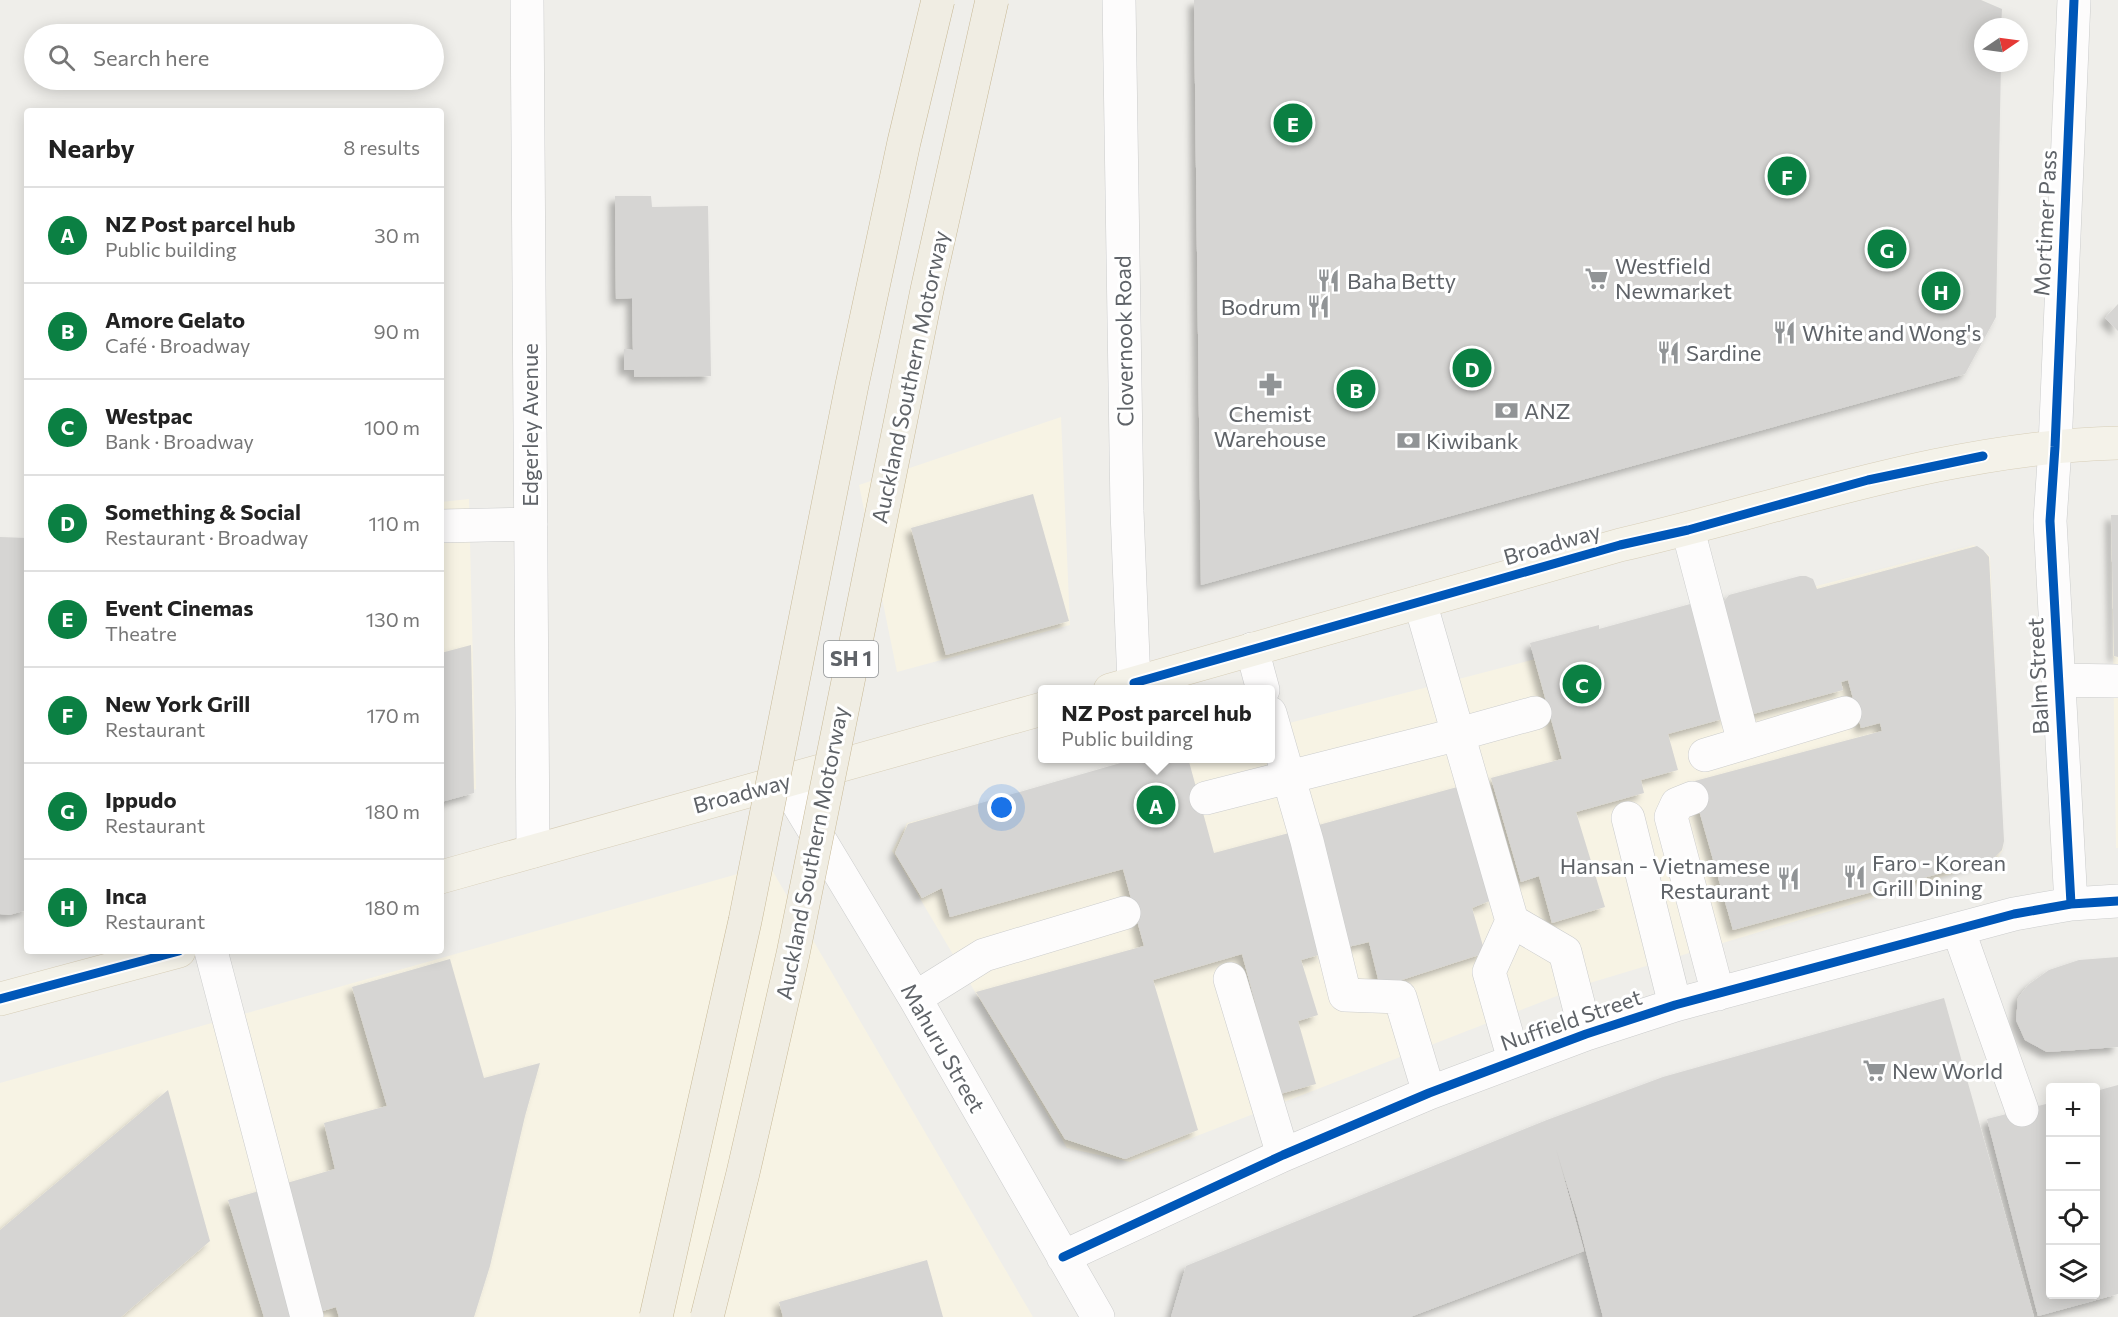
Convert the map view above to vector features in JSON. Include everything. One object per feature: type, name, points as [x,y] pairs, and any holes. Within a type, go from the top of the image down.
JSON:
[{"type":"highway","name":"SH 1","points":[[656,1317],[746,921],[850,396],[904,142],[938,0]]},
{"type":"highway","name":"Auckland Southern Motorway","points":[[707,1317],[743,1173],[793,954],[927,290],[992,0]]},
{"type":"main road","name":"Broadway","points":[[1126,685],[1620,545],[1688,530],[1868,480],[1954,461],[2055,447],[2118,443]]},
{"type":"main road","name":"Broadway","points":[[444,876],[1038,710]]},
{"type":"main road","points":[[0,999],[168,954]]},
{"type":"street","name":"Edgerley Avenue","points":[[527,0],[533,851]]},
{"type":"street","name":"Clovernook Road","points":[[1119,0],[1127,511],[1122,685]]},
{"type":"street","name":"Mortimer Pass","points":[[2055,447],[2072,2]]},
{"type":"street","name":"Balm Street","points":[[2055,447],[2050,521],[2071,904]]},
{"type":"street","points":[[444,526],[531,524]]},
{"type":"street","points":[[1688,530],[1744,743]]},
{"type":"street","points":[[1420,602],[1512,921],[1489,972],[1514,1060]]},
{"type":"street","points":[[1252,649],[1262,685]]},
{"type":"street","points":[[2058,680],[2118,681]]},
{"type":"street","points":[[1705,755],[1845,712]]},
{"type":"street","points":[[1206,798],[1535,713]]},
{"type":"street","points":[[1275,730],[1307,841],[1345,995],[1400,997],[1429,1092]]},
{"type":"street","name":"Mahuru Street","points":[[785,782],[915,998],[1098,1317]]},
{"type":"street","points":[[1692,798],[1677,804],[1671,817],[1718,994]]},
{"type":"street","points":[[1628,818],[1675,1005]]},
{"type":"street","name":"Nuffield Street","points":[[1063,1257],[1283,1155],[1429,1092],[1586,1034],[1675,1005],[2014,914],[2071,904],[2118,901]]},
{"type":"street","points":[[915,998],[984,955],[1124,913]]},
{"type":"street","points":[[1512,921],[1565,952],[1586,1034]]},
{"type":"street","points":[[1958,929],[2022,1110]]},
{"type":"street","points":[[212,954],[307,1317]]},
{"type":"street","points":[[1230,979],[1283,1155]]},
{"type":"shaded area","points":[[1061,417],[1070,625],[897,672],[859,485]]},
{"type":"shaded area","points":[[469,499],[476,789],[444,798],[444,502]]},
{"type":"shaded area","points":[[2111,515],[2118,515],[2118,848],[2116,848]]},
{"type":"shaded area","points":[[1974,545],[1990,556],[2003,850],[1996,861],[1593,982],[1130,1162],[1067,1148],[892,851],[907,823],[1139,763],[1275,763],[1275,727]]},
{"type":"shaded area","points":[[769,865],[1033,1317],[0,1317],[0,1083]]},
{"type":"building","name":"Westfield Newmarket","points":[[1194,0],[1981,0],[2002,9],[2002,18],[1974,18],[1974,72],[2001,72],[1996,317],[1965,374],[1201,585]]},
{"type":"building","points":[[615,196],[651,196],[652,207],[708,206],[711,376],[634,377],[634,370],[624,370],[624,349],[633,350],[632,298],[616,299]]},
{"type":"building","points":[[2118,304],[2118,331],[2105,318]]},
{"type":"building","points":[[1033,494],[1069,621],[946,655],[911,528]]},
{"type":"building","points":[[2111,515],[2118,515],[2118,657],[2114,656]]},
{"type":"building","points":[[0,537],[24,538],[24,911],[9,915],[0,914]]},
{"type":"building","points":[[1977,546],[1989,557],[2004,841],[2002,850],[1993,859],[1733,930],[1691,782],[1882,731],[1880,723],[1861,728],[1848,680],[1841,682],[1843,690],[1753,714],[1724,607],[1725,600],[1729,595],[1800,576],[1813,579],[1817,589]]},
{"type":"building","points":[[1694,603],[1726,718],[1668,734],[1678,770],[1641,780],[1644,793],[1576,812],[1605,907],[1552,923],[1539,876],[1521,882],[1491,778],[1562,759],[1530,643],[1599,625],[1599,629]]},
{"type":"building","points":[[471,645],[474,793],[444,801],[444,652]]},
{"type":"building","points":[[1121,763],[1189,763],[1214,853],[1289,833],[1322,954],[1301,960],[1318,1015],[1298,1021],[1316,1084],[1280,1094],[1242,954],[1153,980],[1198,1130],[1125,1159],[1065,1139],[976,992],[1144,946],[1123,869],[950,917],[942,888],[922,898],[895,853],[908,824]]},
{"type":"building","points":[[1461,786],[1492,900],[1472,908],[1485,953],[1380,987],[1369,942],[1348,947],[1315,826]]},
{"type":"building","points":[[2118,957],[2118,1047],[2047,1052],[2025,1040],[2016,1020],[2018,998],[2028,985],[2049,970],[2079,960]]},
{"type":"building","points":[[450,959],[484,1078],[540,1063],[525,1116],[490,1266],[474,1317],[339,1317],[336,1307],[303,1317],[264,1317],[228,1200],[335,1169],[324,1123],[387,1106],[352,987]]},
{"type":"building","points":[[1944,998],[2034,1317],[1603,1317],[1577,1217],[1556,1149],[1584,1251],[1410,1317],[1171,1317],[1186,1266],[1547,1120],[1663,1077]]},
{"type":"building","points":[[2118,1085],[2118,1294],[2100,1299],[2100,1137],[2100,1090]]},
{"type":"building","points":[[168,1090],[210,1241],[121,1317],[0,1317],[0,1230]]},
{"type":"building","points":[[2046,1104],[2046,1299],[2100,1299],[2038,1316],[1987,1119]]},
{"type":"building","points":[[927,1260],[943,1317],[783,1317],[779,1302]]},
{"type":"cycle path","points":[[2071,904],[2050,521],[2074,0]]},
{"type":"cycle path","points":[[1134,683],[1620,545],[1688,530],[1868,480],[1983,456]]},
{"type":"cycle path","points":[[1063,1257],[1283,1155],[1429,1093],[1586,1034],[1675,1005],[2014,914],[2071,904],[2118,901]]},
{"type":"cycle path","points":[[0,999],[168,954]]},
{"type":"place","name":"Event Cinemas","points":[[1293,123]]},
{"type":"place","name":"New York Grill","points":[[1787,176]]},
{"type":"place","name":"Ippudo","points":[[1887,249]]},
{"type":"place","name":"Westfield Newmarket","points":[[1597,279]]},
{"type":"place","name":"Baha Betty","points":[[1329,281]]},
{"type":"place","name":"Inca","points":[[1941,291]]},
{"type":"place","name":"Bodrum","points":[[1319,307]]},
{"type":"place","name":"White and Wong's","points":[[1784,333]]},
{"type":"place","name":"Sardine","points":[[1668,353]]},
{"type":"place","name":"Something & Social","points":[[1472,368]]},
{"type":"place","name":"Chemist Warehouse","points":[[1270,385]]},
{"type":"place","name":"Amore Gelato","points":[[1356,389]]},
{"type":"place","name":"ANZ","points":[[1506,411]]},
{"type":"place","name":"Kiwibank","points":[[1408,441]]},
{"type":"place","name":"Westpac","points":[[1582,684]]},
{"type":"place","name":"NZ Post parcel hub","points":[[1156,805]]},
{"type":"place","name":"Faro - Korean Grill Dining","points":[[1854,876]]},
{"type":"place","name":"Hansan - Vietnamese Restaurant","points":[[1788,879]]},
{"type":"place","name":"New World","points":[[1874,1071]]}]
